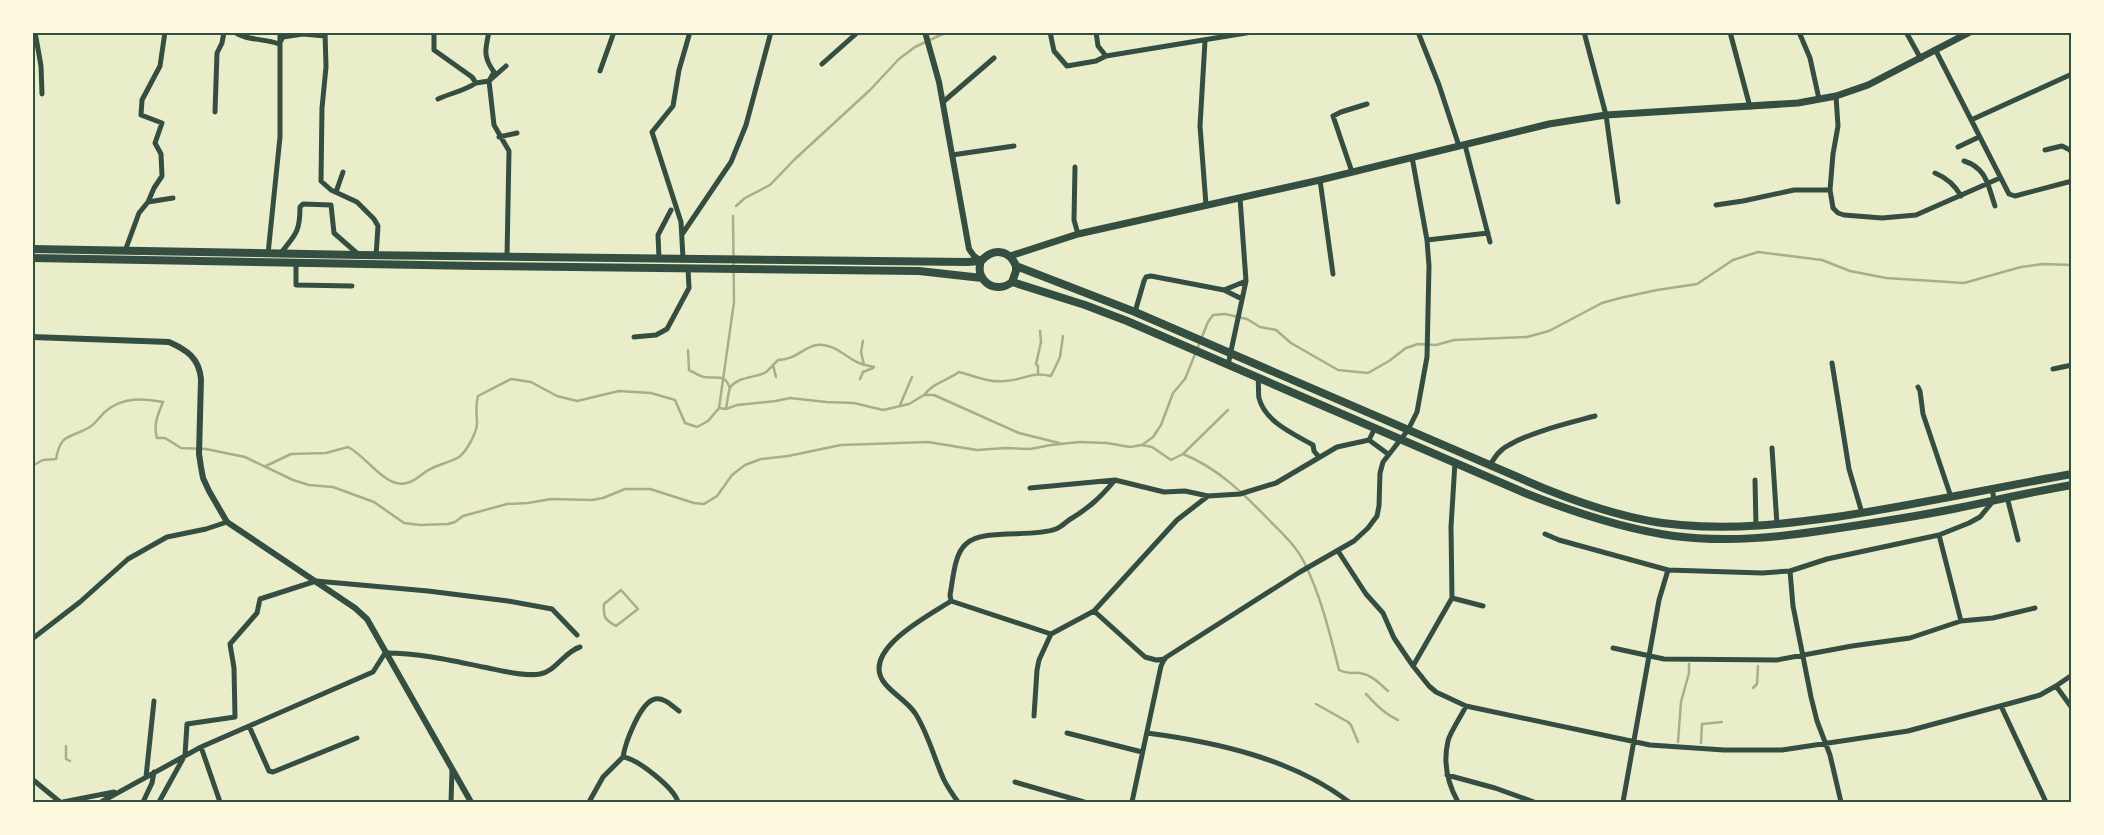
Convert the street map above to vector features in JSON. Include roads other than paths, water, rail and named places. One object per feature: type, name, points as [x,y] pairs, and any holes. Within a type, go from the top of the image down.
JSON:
[{"type":"main road","points":[[1010,256],[1078,234],[1320,180],[1548,124],[1606,115],[1750,107],[1798,103],[1836,96],[1868,85],[1970,32]]},
{"type":"main road","points":[[32,249],[376,256],[981,261]]},
{"type":"main road","points":[[1012,282],[1016,266],[1010,256],[1002,252],[994,252],[987,255],[981,261],[980,272],[982,278],[989,285],[998,288],[1012,282],[1085,305],[1525,493],[1579,514],[1649,532],[1711,538],[1764,538],[1900,519],[2006,496],[2072,485]]},
{"type":"main road","points":[[32,258],[919,271],[982,278]]},
{"type":"main road","points":[[734,259],[735,269]]},
{"type":"main road","points":[[1016,266],[1135,312],[1576,501],[1655,522],[1716,528],[1777,525],[1862,513],[2072,474]]},
{"type":"street","points":[[35,32],[41,66],[42,94]]},
{"type":"street","points":[[125,251],[139,213],[148,202],[162,176],[161,154],[155,143],[162,123],[141,115],[142,100],[160,66],[165,32]]},
{"type":"street","points":[[216,112],[217,53],[222,43],[224,32]]},
{"type":"street","points":[[234,32],[242,38],[270,40],[279,44]]},
{"type":"street","points":[[268,254],[280,137],[280,32]]},
{"type":"street","points":[[434,32],[434,50],[472,76],[476,83]]},
{"type":"street","points":[[489,32],[486,45],[486,61],[494,72],[490,81],[494,125],[509,151],[507,257]]},
{"type":"street","points":[[600,71],[614,32]]},
{"type":"street","points":[[683,258],[681,222],[652,132],[673,106],[679,70],[690,32]]},
{"type":"street","points":[[683,233],[731,162],[746,125],[771,32]]},
{"type":"street","points":[[822,64],[858,32]]},
{"type":"street","points":[[1050,32],[1054,51],[1067,66],[1096,61],[1106,56],[1252,32]]},
{"type":"street","points":[[1096,32],[1098,46],[1106,56]]},
{"type":"street","points":[[1418,32],[1462,145],[1490,242]]},
{"type":"street","points":[[1584,32],[1606,115],[1618,202]]},
{"type":"street","points":[[1730,32],[1750,107]]},
{"type":"street","points":[[1799,32],[1810,58],[1819,99]]},
{"type":"street","points":[[1906,32],[1921,59]]},
{"type":"street","points":[[279,44],[283,37],[303,34],[325,34],[326,67],[322,108],[320,176],[323,184],[357,202],[374,219],[378,230],[376,256]]},
{"type":"street","points":[[925,34],[943,102],[969,249],[981,261]]},
{"type":"street","points":[[1205,41],[1200,126],[1206,205]]},
{"type":"street","points":[[1936,51],[2009,194],[2015,196],[2072,181]]},
{"type":"street","points":[[943,102],[994,58]]},
{"type":"street","points":[[438,99],[467,89],[476,83],[490,81],[506,66]]},
{"type":"street","points":[[1971,120],[2072,74]]},
{"type":"street","points":[[1836,96],[1838,126],[1832,161],[1830,190],[1832,208],[1838,213],[1864,217],[1900,218],[1916,215],[2000,178]]},
{"type":"street","points":[[1352,172],[1333,116],[1367,104]]},
{"type":"street","points":[[500,137],[518,133]]},
{"type":"street","points":[[1958,147],[1979,137]]},
{"type":"street","points":[[952,155],[1014,146]]},
{"type":"street","points":[[2045,150],[2062,146],[2070,150],[2072,154]]},
{"type":"street","points":[[1094,611],[1145,657],[1156,660],[1165,658],[1313,564],[1354,542],[1377,516],[1380,473],[1388,454],[1401,440],[1418,412],[1427,357],[1429,323],[1427,240],[1412,157]]},
{"type":"street","points":[[1964,161],[1973,164],[1983,172],[1995,206]]},
{"type":"street","points":[[1075,167],[1074,220],[1078,234]]},
{"type":"street","points":[[336,192],[343,172]]},
{"type":"street","points":[[1935,173],[1948,180],[1961,196]]},
{"type":"street","points":[[1320,180],[1333,274]]},
{"type":"street","points":[[1716,204],[1743,201],[1794,190],[1830,190]]},
{"type":"street","points":[[148,202],[173,198]]},
{"type":"street","points":[[1228,366],[1246,281],[1240,198]]},
{"type":"street","points":[[280,254],[298,232],[300,207],[303,204],[331,205],[334,233],[359,255]]},
{"type":"street","points":[[659,258],[658,236],[671,210]]},
{"type":"street","points":[[1427,240],[1488,233]]},
{"type":"street","points":[[296,262],[296,285],[352,286]]},
{"type":"street","points":[[634,337],[656,335],[666,330],[689,288],[688,268]]},
{"type":"street","points":[[1135,312],[1144,281],[1146,277],[1151,276],[1224,290],[1241,301]]},
{"type":"street","points":[[1224,290],[1246,281]]},
{"type":"street","points":[[32,338],[169,342],[185,350],[196,360],[200,369],[199,454],[203,478],[227,522],[355,608],[367,619],[471,802]]},
{"type":"street","points":[[1832,363],[1849,469],[1862,513]]},
{"type":"street","points":[[2053,369],[2072,365]]},
{"type":"street","points":[[1258,378],[1260,399],[1266,412],[1279,425],[1313,445],[1314,451],[1319,457]]},
{"type":"street","points":[[1918,387],[1923,414],[1951,497]]},
{"type":"street","points":[[1490,465],[1499,452],[1508,445],[1547,430],[1595,416]]},
{"type":"street","points":[[1369,440],[1375,428]]},
{"type":"street","points":[[1030,488],[1115,480],[1151,490],[1185,491],[1208,496],[1240,494],[1276,484],[1337,447],[1369,440],[1388,454]]},
{"type":"street","points":[[1772,448],[1777,525]]},
{"type":"street","points":[[1414,666],[1452,598],[1451,527],[1455,462]]},
{"type":"street","points":[[951,601],[950,594],[960,552],[964,545],[972,539],[1046,532],[1058,528],[1099,500],[1115,480]]},
{"type":"street","points":[[1755,480],[1756,526]]},
{"type":"street","points":[[1545,534],[1575,545],[1668,570],[1762,573],[1790,571],[1827,559],[1939,535],[1969,524],[1980,517],[1994,500],[1992,488]]},
{"type":"street","points":[[1034,716],[1037,670],[1051,634],[1094,611],[1177,520],[1208,496]]},
{"type":"street","points":[[2006,496],[2018,540]]},
{"type":"street","points":[[32,639],[80,602],[128,559],[167,537],[206,529],[227,522]]},
{"type":"street","points":[[1939,535],[1961,621]]},
{"type":"street","points":[[1338,551],[1366,594],[1383,614],[1394,638],[1428,686],[1436,692],[1466,706],[1634,742],[1664,746],[1746,751],[1782,750],[1908,731],[2040,695],[2072,676]]},
{"type":"street","points":[[1623,802],[1661,588],[1668,570]]},
{"type":"street","points":[[1790,571],[1794,606],[1816,722],[1825,743],[1841,802]]},
{"type":"street","points":[[159,802],[185,755],[187,724],[235,717],[234,668],[230,644],[257,613],[260,599],[316,581],[508,600],[552,609],[577,634]]},
{"type":"street","points":[[1452,598],[1483,606]]},
{"type":"street","points":[[951,601],[1051,634]]},
{"type":"street","points":[[951,601],[908,629],[887,646],[879,666],[884,682],[907,702],[916,714],[945,781],[958,802]]},
{"type":"street","points":[[1613,648],[1649,657],[1687,660],[1761,661],[1910,638],[1961,621],[1993,618],[2035,608]]},
{"type":"street","points":[[385,653],[418,654],[535,675],[546,672],[568,652],[580,647]]},
{"type":"street","points":[[101,802],[201,747],[373,672],[385,653]]},
{"type":"street","points":[[1132,802],[1161,666],[1165,658]]},
{"type":"street","points":[[2056,686],[2072,708]]},
{"type":"street","points":[[589,802],[603,777],[623,757],[629,734],[639,716],[651,701],[663,700],[679,712]]},
{"type":"street","points":[[146,777],[154,701]]},
{"type":"street","points":[[1458,802],[1448,775],[1448,739],[1466,706]]},
{"type":"street","points":[[2001,706],[2046,802]]},
{"type":"street","points":[[249,726],[269,771],[275,771],[357,738]]},
{"type":"street","points":[[1067,733],[1142,752]]},
{"type":"street","points":[[1148,733],[1187,738],[1272,762],[1314,780],[1336,792],[1349,802]]},
{"type":"street","points":[[201,747],[220,802]]},
{"type":"street","points":[[623,757],[636,761],[646,768],[673,794],[678,802]]},
{"type":"street","points":[[451,802],[452,770]]},
{"type":"street","points":[[143,802],[152,783],[154,772]]},
{"type":"street","points":[[1448,775],[1495,788],[1534,802]]},
{"type":"street","points":[[32,779],[61,802],[120,791]]},
{"type":"street","points":[[1016,782],[1084,802]]},
{"type":"waterway","points":[[736,206],[745,198],[770,185],[795,159],[870,90],[899,59],[915,47],[947,32]]},
{"type":"waterway","points":[[719,408],[734,302],[733,216]]},
{"type":"waterway","points":[[32,466],[43,460],[56,459],[58,450],[67,437],[90,427],[113,406],[126,401],[148,400],[163,402],[156,424],[157,438],[165,438],[181,448],[206,449],[245,457],[293,480],[309,485],[333,487],[374,502],[404,523],[420,525],[448,524],[455,522],[463,516],[507,504],[551,499],[592,500],[603,498],[625,489],[650,489],[694,503],[704,504],[717,496],[732,475],[745,465],[761,459],[788,456],[841,445],[928,442],[977,450],[1030,449],[1079,442],[1107,443],[1130,447],[1142,445],[1153,437],[1161,425],[1173,393],[1185,379],[1208,322],[1213,315],[1225,314],[1247,319],[1260,327],[1276,330],[1291,343],[1338,370],[1368,373],[1389,361],[1406,348],[1418,344],[1436,345],[1454,340],[1527,337],[1549,331],[1602,303],[1657,290],[1697,284],[1733,260],[1758,252],[1822,260],[1850,271],[1886,278],[1964,283],[2021,267],[2043,264],[2072,265]]},
{"type":"waterway","points":[[1038,373],[1038,366],[1036,364],[1041,342],[1040,331]]},
{"type":"waterway","points":[[924,395],[936,385],[959,372],[999,381],[1032,375],[1051,376],[1060,357],[1063,336]]},
{"type":"waterway","points":[[863,341],[861,352],[864,365]]},
{"type":"waterway","points":[[726,409],[729,390],[737,381],[762,374],[768,371],[778,360],[790,358],[812,346],[829,346],[859,363],[874,367]]},
{"type":"waterway","points":[[688,350],[689,370],[700,376],[723,379],[730,389]]},
{"type":"waterway","points":[[773,365],[776,377]]},
{"type":"waterway","points":[[860,379],[863,372],[873,368]]},
{"type":"waterway","points":[[900,405],[912,377]]},
{"type":"waterway","points":[[266,466],[291,454],[326,453],[348,447],[387,479],[402,484],[410,482],[428,470],[455,459],[462,454],[471,441],[477,427],[476,407],[478,396],[511,379],[531,382],[557,396],[577,401],[619,391],[651,393],[675,400],[685,423],[697,427],[708,421],[719,408],[726,409],[737,405],[790,398],[854,403],[883,410],[909,404],[924,395],[934,395],[1019,433],[1059,443]]},
{"type":"waterway","points":[[1142,445],[1152,447],[1171,460],[1183,454],[1228,410]]},
{"type":"waterway","points":[[1183,454],[1208,467],[1230,483],[1288,540],[1301,556],[1315,588],[1339,670],[1368,676],[1388,691]]},
{"type":"waterway","points":[[621,590],[638,609],[616,626],[606,618],[604,604],[621,590]]},
{"type":"waterway","points":[[1678,742],[1681,702],[1689,673],[1689,664]]},
{"type":"waterway","points":[[1753,688],[1757,684],[1758,666]]},
{"type":"waterway","points":[[1366,694],[1385,712],[1398,720]]},
{"type":"waterway","points":[[1316,704],[1348,722],[1358,742]]},
{"type":"waterway","points":[[1701,743],[1702,724],[1722,722]]},
{"type":"waterway","points":[[66,746],[66,759],[70,761]]}]
